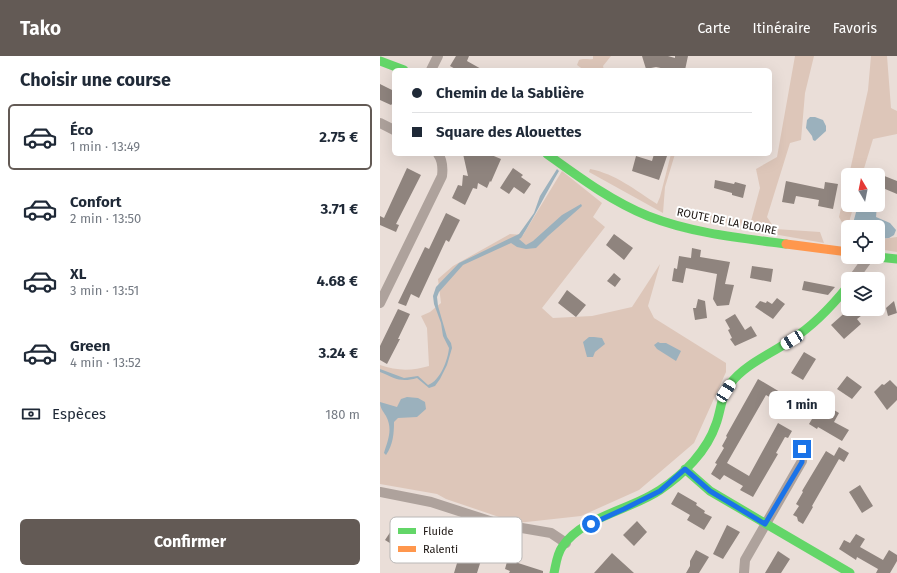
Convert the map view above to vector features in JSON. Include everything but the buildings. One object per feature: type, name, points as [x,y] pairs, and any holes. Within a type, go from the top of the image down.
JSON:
[{"type":"street","points":[[432,68],[438,56]]},
{"type":"street","points":[[380,60],[399,68]]},
{"type":"street","points":[[380,123],[392,129]]},
{"type":"street","points":[[380,303],[442,176],[442,163],[439,156]]},
{"type":"street","name":"ROUTE DE LA BLOIRE","points":[[550,156],[607,195],[649,216],[693,229],[731,236],[841,251]]},
{"type":"street","points":[[885,258],[897,259]]},
{"type":"street","points":[[554,573],[557,557],[566,542],[574,534],[583,528],[636,504],[660,491],[685,469],[706,444],[715,424],[726,391],[731,384],[748,367],[792,340],[803,331],[841,293]]},
{"type":"street","points":[[744,573],[745,560],[802,462],[802,449]]},
{"type":"street","points":[[685,469],[710,491],[850,573]]},
{"type":"street","points":[[380,492],[398,494],[431,502],[477,517]]},
{"type":"street","points":[[522,528],[551,534],[566,542]]},
{"type":"shaded area","points":[[593,56],[611,56],[603,66],[604,68],[581,68],[577,65],[579,60],[593,59]]},
{"type":"shaded area","points":[[795,56],[814,56],[805,93],[801,140],[790,143],[767,217],[775,229],[820,232],[824,243],[688,219],[688,212],[751,221],[760,188],[756,169],[777,157]]},
{"type":"shaded area","points":[[871,56],[887,56],[891,108],[897,111],[897,134],[873,139],[864,168],[851,168],[868,90]]},
{"type":"shaded area","points":[[670,156],[674,156],[665,187],[663,213],[589,172],[590,169],[599,171],[617,179],[657,204]]},
{"type":"shaded area","points":[[562,171],[602,203],[593,217],[605,227],[542,308],[553,318],[592,316],[632,307],[660,264],[648,306],[654,318],[726,363],[726,372],[694,443],[639,490],[581,516],[522,522],[522,517],[499,517],[446,499],[437,494],[380,484],[380,365],[404,370],[429,366],[427,328],[421,316],[430,312],[441,303],[438,279],[453,266],[510,234],[523,235]]},
{"type":"shaded area","points":[[841,208],[841,212],[852,212],[850,220],[841,221],[839,217]]},
{"type":"shaded area","points":[[897,237],[897,252],[885,250],[885,239]]},
{"type":"water","points":[[810,117],[823,120],[826,126],[826,131],[815,141],[806,128],[807,120]]},
{"type":"water","points":[[557,169],[559,171],[526,230],[519,239],[526,245],[533,241],[562,215],[581,204],[582,206],[536,248],[526,249],[517,247],[511,243],[463,265],[439,292],[437,297],[438,306],[447,337],[452,348],[447,365],[435,386],[429,388],[417,378],[402,380],[380,372],[380,369],[404,378],[418,376],[428,385],[440,375],[447,358],[449,348],[443,336],[441,323],[434,304],[433,296],[436,287],[459,263],[519,234],[534,213],[540,196]]},
{"type":"water","points":[[856,212],[876,212],[876,217],[883,220],[854,220]]},
{"type":"water","points":[[885,221],[890,223],[896,230],[894,235],[885,238]]},
{"type":"water","points":[[589,337],[602,338],[605,344],[595,352],[593,357],[587,357],[583,342]]},
{"type":"water","points":[[658,342],[666,343],[681,351],[676,361],[657,349],[654,345]]},
{"type":"water","points":[[407,397],[418,398],[425,402],[426,409],[417,417],[398,418],[394,422],[393,439],[386,455],[384,453],[389,434],[389,425],[381,408],[380,402],[397,407],[401,399]]},
{"type":"traffic: fast","points":[[380,61],[399,68]]},
{"type":"traffic: fast","points":[[550,156],[608,196],[634,210],[664,222],[698,231],[786,244]]},
{"type":"traffic: fast","points":[[885,258],[897,259]]},
{"type":"traffic: fast","points":[[554,573],[560,550],[571,536],[582,528],[608,514],[648,497],[678,477],[701,453],[707,443],[718,419],[727,388],[736,377],[751,365],[807,328],[829,308],[841,294]]},
{"type":"traffic: fast","points":[[685,469],[710,491],[850,573]]},
{"type":"traffic: slow","points":[[786,244],[841,251]]},
{"type":"route","points":[[591,524],[660,491],[685,469],[710,491],[765,524],[802,462],[802,449]]}]
